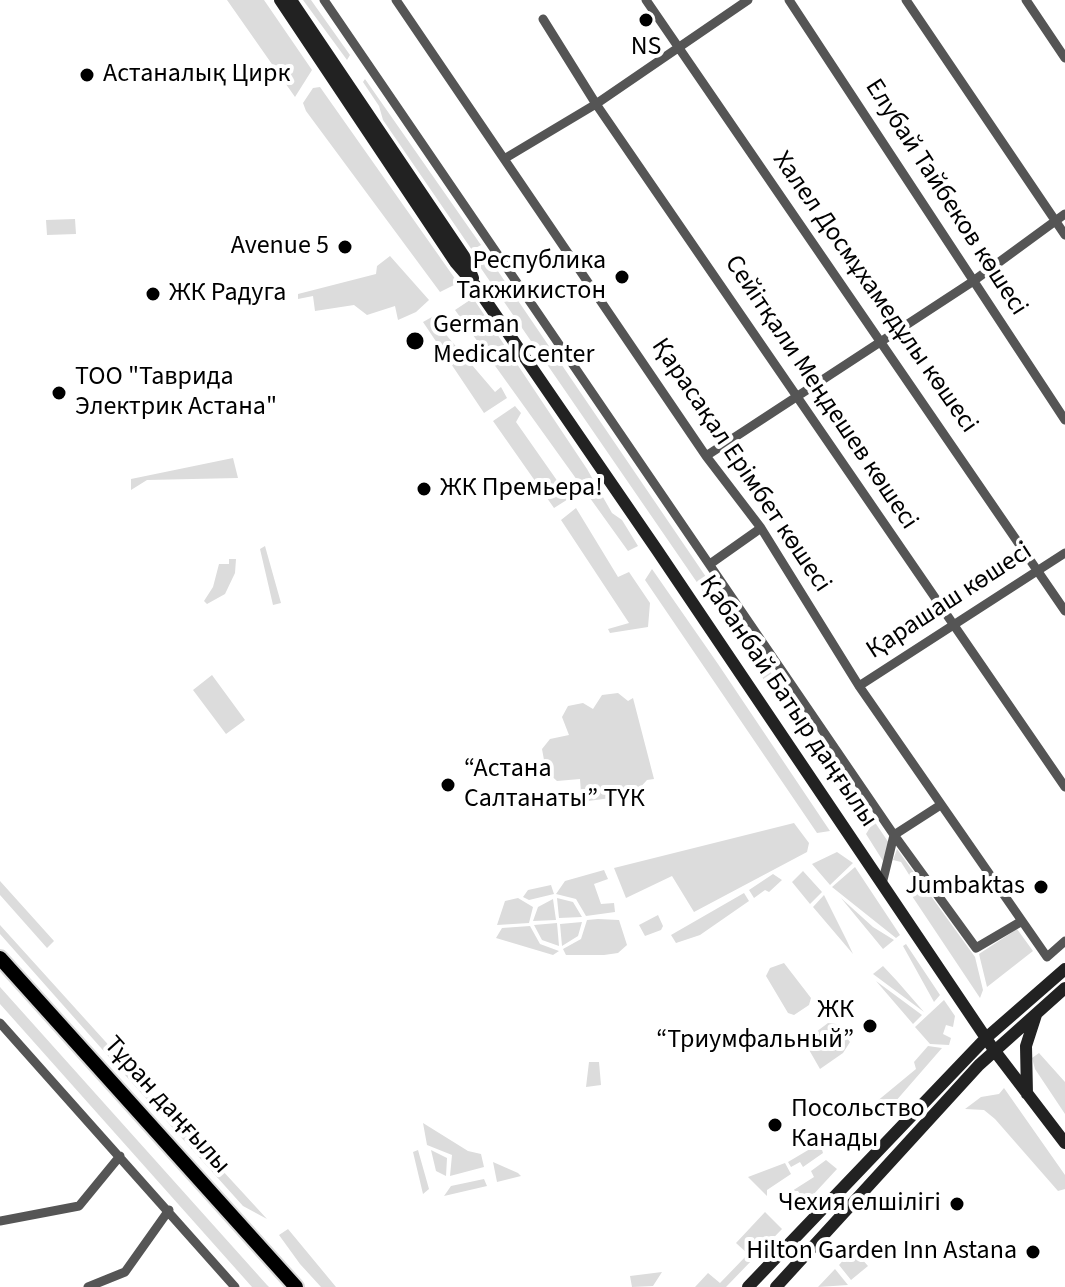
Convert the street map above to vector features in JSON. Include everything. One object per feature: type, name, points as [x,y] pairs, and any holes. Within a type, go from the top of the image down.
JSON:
[{"type":"main road","name":"Қабанбай Батыр даңғылы","points":[[280,0],[446,249],[475,285],[994,1050],[1065,1143]]},
{"type":"main road","name":"Қабанбай Батыр даңғылы","points":[[291,0],[464,256],[475,285]]},
{"type":"main road","name":"Тұран даңғылы","points":[[0,959],[296,1287]]},
{"type":"main road","points":[[748,1287],[986,1038],[1065,969]]},
{"type":"main road","points":[[776,1287],[994,1050],[1065,988]]},
{"type":"main road","points":[[1027,1094],[1026,1046],[1037,1013]]},
{"type":"street","points":[[324,0],[894,835],[976,948],[1022,921]]},
{"type":"street","name":"Қарасақал Ерімбет көшесі","points":[[396,0],[706,456],[761,528],[859,686],[939,806],[1047,957],[1065,941]]},
{"type":"street","name":"Халел Досмұхамедұлы көшесі","points":[[646,0],[880,343],[1040,570],[1065,611]]},
{"type":"street","points":[[504,159],[596,104],[748,0]]},
{"type":"street","name":"Елубай Тайбеков көшесі","points":[[789,0],[1065,420]]},
{"type":"street","points":[[906,0],[1065,235]]},
{"type":"street","points":[[1026,0],[1065,58]]},
{"type":"street","name":"Сейітқали Меңдешев көшесі","points":[[543,19],[596,104],[1065,787]]},
{"type":"street","points":[[706,456],[972,282],[1065,214]]},
{"type":"street","points":[[710,564],[761,528]]},
{"type":"street","name":"Қарашаш көшесі","points":[[859,686],[954,628],[1065,553]]},
{"type":"street","points":[[882,884],[894,835],[939,806]]},
{"type":"street","points":[[0,1023],[235,1287]]},
{"type":"street","points":[[0,1221],[79,1206],[120,1156]]},
{"type":"street","points":[[88,1287],[125,1272],[169,1210]]},
{"type":"shaded area","points":[[227,0],[264,0],[312,70],[295,97]]},
{"type":"shaded area","points":[[303,0],[311,0],[350,55],[347,60]]},
{"type":"shaded area","points":[[365,79],[481,245],[472,250],[383,120],[379,106],[363,82]]},
{"type":"shaded area","points":[[320,87],[458,283],[440,292],[306,111],[303,103],[313,88]]},
{"type":"shaded area","points":[[75,219],[76,234],[47,235],[46,220]]},
{"type":"shaded area","points":[[390,256],[429,300],[416,312],[398,320],[395,306],[367,315],[354,305],[315,311],[313,296],[298,299],[298,294],[376,274],[377,266]]},
{"type":"shaded area","points":[[489,258],[802,718],[793,722],[478,264]]},
{"type":"shaded area","points":[[473,298],[587,469],[612,513],[622,520],[638,546],[628,551],[455,310]]},
{"type":"shaded area","points":[[439,313],[445,317],[442,330],[495,392],[501,387],[507,398],[484,413],[423,322]]},
{"type":"shaded area","points":[[515,406],[521,413],[516,422],[563,489],[567,484],[573,496],[554,508],[493,421]]},
{"type":"shaded area","points":[[233,458],[238,478],[147,480],[131,490],[131,479]]},
{"type":"shaded area","points":[[576,508],[618,577],[629,572],[650,603],[648,627],[610,633],[608,629],[629,623],[561,520]]},
{"type":"shaded area","points":[[265,546],[281,603],[273,605],[260,549]]},
{"type":"shaded area","points":[[229,559],[236,559],[235,573],[225,594],[207,604],[204,601],[213,587],[219,564],[229,564]]},
{"type":"shaded area","points":[[652,569],[830,831],[817,833],[645,580]]},
{"type":"shaded area","points":[[212,675],[245,720],[226,734],[193,690]]},
{"type":"shaded area","points":[[618,693],[628,701],[633,698],[654,779],[647,780],[636,792],[630,788],[611,798],[588,801],[581,793],[580,779],[557,781],[546,771],[542,749],[550,739],[569,735],[562,717],[568,706],[583,703],[593,709],[602,695]]},
{"type":"shaded area","points":[[825,747],[865,807],[853,814],[819,751]]},
{"type":"shaded area","points":[[874,821],[889,843],[883,861],[866,834]]},
{"type":"shaded area","points":[[794,823],[809,843],[807,852],[694,912],[672,876],[626,898],[614,868]]},
{"type":"shaded area","points":[[897,849],[975,957],[983,990],[980,998],[910,893],[913,881],[901,862],[893,860]]},
{"type":"shaded area","points":[[837,852],[853,863],[830,885],[812,864]]},
{"type":"shaded area","points":[[855,867],[900,935],[896,938],[832,887]]},
{"type":"shaded area","points":[[604,870],[608,879],[594,884],[601,904],[614,903],[615,912],[586,916],[576,899],[556,894],[565,881]]},
{"type":"shaded area","points":[[803,871],[822,892],[810,904],[792,882]]},
{"type":"shaded area","points":[[773,874],[782,880],[769,892],[765,890],[754,898],[749,890]]},
{"type":"shaded area","points":[[0,881],[54,941],[47,948],[0,895]]},
{"type":"shaded area","points":[[551,885],[554,894],[529,900],[523,897],[528,890]]},
{"type":"shaded area","points":[[744,893],[749,901],[700,935],[676,943],[671,935]]},
{"type":"shaded area","points":[[824,895],[847,941],[853,954],[813,907]]},
{"type":"shaded area","points":[[518,898],[533,907],[529,923],[497,925],[505,901]]},
{"type":"shaded area","points":[[557,898],[573,902],[582,917],[559,918]]},
{"type":"shaded area","points":[[841,898],[873,927],[894,940],[883,949]]},
{"type":"shaded area","points":[[553,899],[556,920],[533,921],[538,907]]},
{"type":"shaded area","points":[[658,915],[663,926],[661,930],[645,936],[639,925]]},
{"type":"shaded area","points":[[587,920],[619,920],[627,945],[618,953],[566,955],[563,949],[581,939]]},
{"type":"shaded area","points":[[582,922],[578,936],[562,946],[560,924]]},
{"type":"shaded area","points":[[557,923],[559,946],[542,940],[534,925]]},
{"type":"shaded area","points":[[0,925],[123,1061],[117,1066],[0,934]]},
{"type":"shaded area","points":[[530,926],[540,944],[559,951],[553,955],[496,938],[502,928]]},
{"type":"shaded area","points":[[1017,929],[1033,951],[987,987],[979,954]]},
{"type":"shaded area","points":[[906,944],[940,995],[934,1002],[903,946]]},
{"type":"shaded area","points":[[784,963],[811,998],[809,1005],[794,1015],[788,1013],[766,976],[770,968]]},
{"type":"shaded area","points":[[883,966],[897,981],[924,1012],[873,974]]},
{"type":"shaded area","points":[[876,981],[922,1015],[913,1024]]},
{"type":"shaded area","points":[[0,987],[269,1287],[252,1287],[0,1004]]},
{"type":"shaded area","points":[[944,1000],[955,1016],[953,1027],[946,1025],[943,1034],[951,1038],[949,1045],[930,1044],[915,1027]]},
{"type":"shaded area","points":[[828,1023],[836,1024],[850,1042],[843,1053],[820,1069],[804,1041]]},
{"type":"shaded area","points":[[928,1046],[942,1048],[888,1110],[873,1113],[870,1107],[916,1069],[914,1062]]},
{"type":"shaded area","points":[[1039,1053],[1065,1082],[1065,1114],[1035,1069],[1032,1058]]},
{"type":"shaded area","points":[[589,1062],[599,1062],[601,1085],[586,1087]]},
{"type":"shaded area","points":[[130,1070],[267,1219],[243,1206],[125,1075]]},
{"type":"shaded area","points":[[1004,1088],[1065,1175],[1065,1189],[1058,1191],[984,1110],[965,1109],[981,1097],[999,1094]]},
{"type":"shaded area","points":[[423,1123],[468,1151],[481,1154],[484,1167],[450,1176],[452,1155],[427,1145]]},
{"type":"shaded area","points":[[820,1143],[823,1153],[803,1167],[800,1162],[791,1167],[788,1162]]},
{"type":"shaded area","points":[[418,1150],[429,1189],[423,1194],[413,1152]]},
{"type":"shaded area","points":[[431,1150],[447,1158],[446,1176],[436,1171]]},
{"type":"shaded area","points":[[826,1160],[837,1169],[799,1210],[796,1205],[803,1199],[798,1191],[792,1191],[814,1177],[811,1171]]},
{"type":"shaded area","points":[[493,1162],[518,1173],[521,1176],[497,1182]]},
{"type":"shaded area","points":[[785,1163],[791,1174],[767,1190],[767,1196],[748,1177]]},
{"type":"shaded area","points":[[484,1179],[487,1186],[444,1196],[451,1186]]},
{"type":"shaded area","points":[[765,1212],[782,1229],[726,1287],[695,1287],[708,1273],[720,1283],[748,1254],[736,1243]]},
{"type":"shaded area","points":[[288,1229],[336,1287],[321,1287],[300,1264],[279,1235]]},
{"type":"shaded area","points":[[853,1249],[868,1266],[851,1280],[839,1265]]},
{"type":"shaded area","points":[[835,1269],[848,1285],[818,1287]]},
{"type":"shaded area","points":[[662,1272],[653,1286],[632,1287],[630,1276]]},
{"type":"place","name":"NS","points":[[646,20]]},
{"type":"place","name":"Астаналық Цирк","points":[[87,75]]},
{"type":"place","name":"Avenue 5","points":[[345,247]]},
{"type":"place","name":"Республика Такжикистон","points":[[622,277]]},
{"type":"place","name":"ЖК Радуга","points":[[153,294]]},
{"type":"place","name":"German Medical Center","points":[[415,341]]},
{"type":"place","name":"ТОО \"Таврида Электрик Астана\"","points":[[59,393]]},
{"type":"place","name":"ЖК Премьера!","points":[[424,489]]},
{"type":"place","name":"“Астана Салтанаты” ТҮК","points":[[448,785]]},
{"type":"place","name":"Jumbaktas","points":[[1041,887]]},
{"type":"place","name":"ЖК “Триумфальный”","points":[[870,1026]]},
{"type":"place","name":"Посольство Канады","points":[[775,1125]]},
{"type":"place","name":"Чехия елшілігі","points":[[957,1204]]},
{"type":"place","name":"Hilton Garden Inn Astana","points":[[1033,1252]]}]
